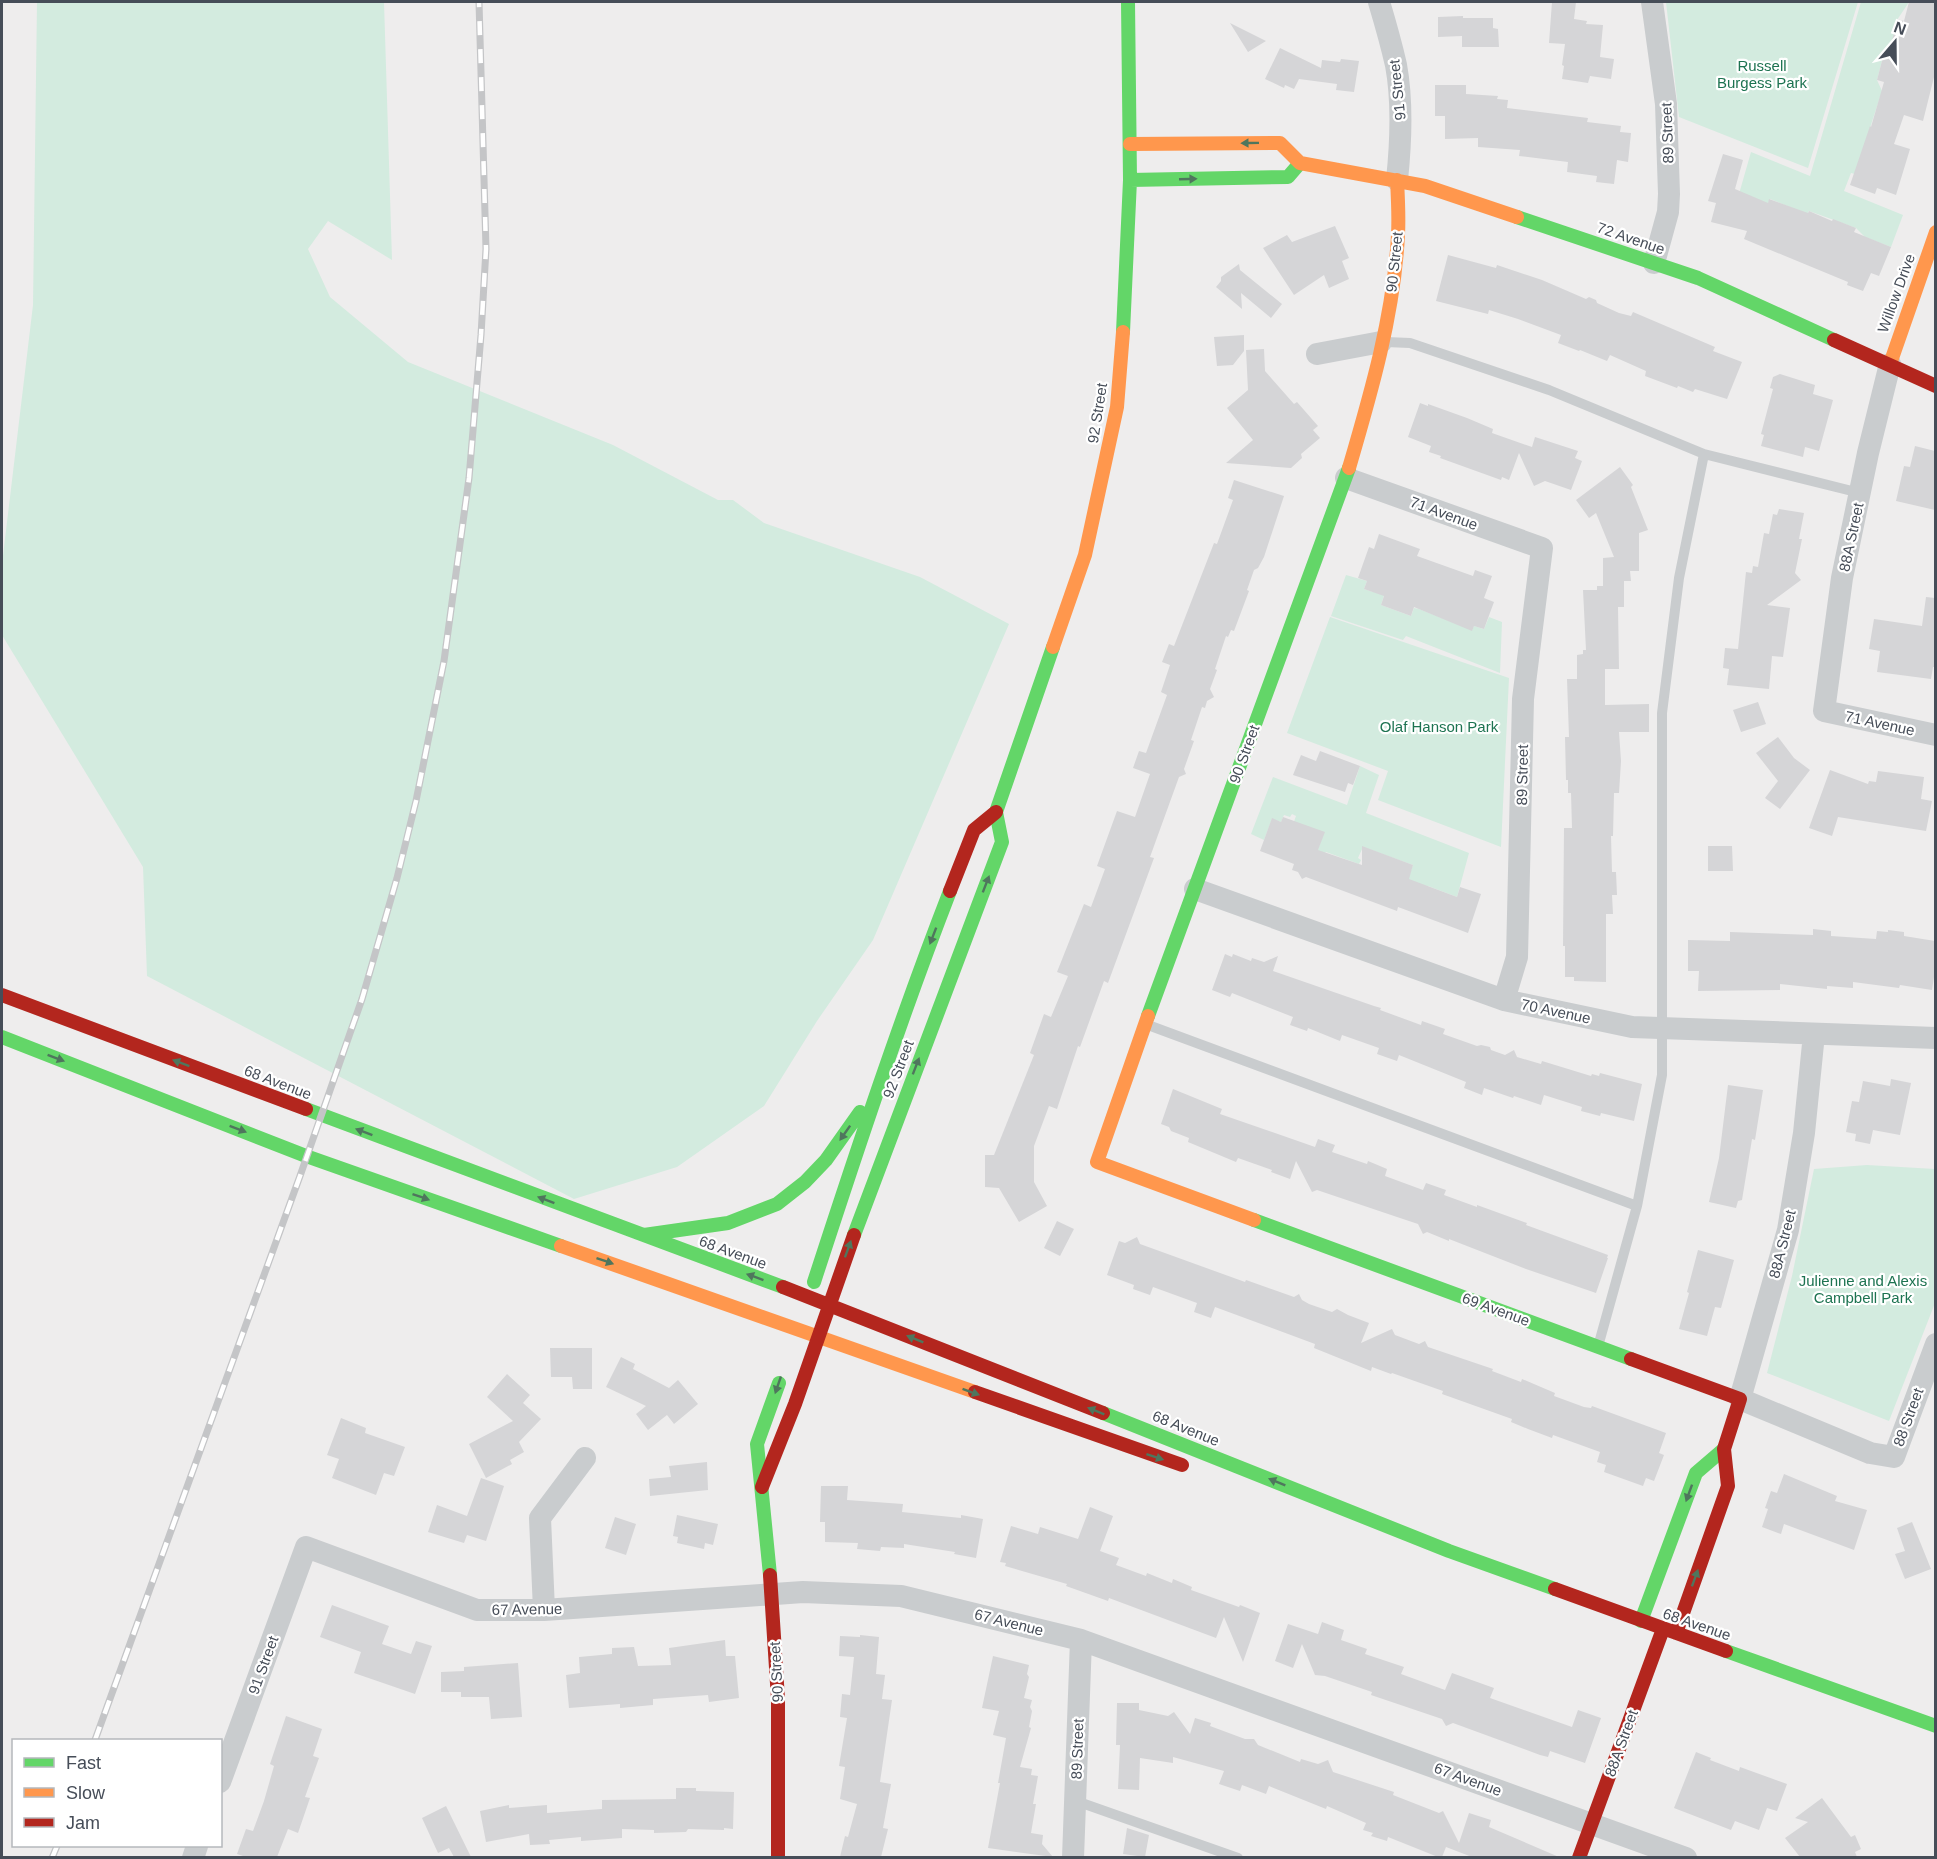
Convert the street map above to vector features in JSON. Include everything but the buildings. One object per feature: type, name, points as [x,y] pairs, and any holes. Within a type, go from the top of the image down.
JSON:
[{"type":"main road","name":"92 Street","points":[[817,1337],[903,1100],[1002,842],[996,812],[1085,555],[1117,407],[1130,180],[1128,2]]},
{"type":"main road","points":[[1130,144],[1280,143],[1300,164],[1288,177],[1130,180]]},
{"type":"main road","name":"72 Avenue","points":[[1300,164],[1425,186],[1698,278],[1935,386]]},
{"type":"main road","name":"90 Street","points":[[1097,1162],[1145,1024],[1346,478],[1365,415],[1381,342],[1397,248],[1397,180]]},
{"type":"main road","name":"Willow Drive","points":[[1890,364],[1935,232]]},
{"type":"main road","name":"92 Street","points":[[802,1319],[908,1000],[974,830],[996,812]]},
{"type":"main road","name":"68 Avenue","points":[[2,995],[640,1236],[802,1319],[817,1337],[1139,1452],[1195,1469]]},
{"type":"main road","name":"68 Avenue","points":[[2,1037],[306,1156],[802,1319],[828,1304],[1449,1551],[1935,1726]]},
{"type":"main road","points":[[640,1236],[728,1223],[777,1204],[805,1182],[826,1160],[878,1085]]},
{"type":"main road","name":"69 Avenue","points":[[1097,1162],[1740,1399]]},
{"type":"main road","points":[[762,1487],[779,1450],[817,1337]]},
{"type":"main road","name":"90 Street","points":[[778,1857],[778,1699],[772,1594],[757,1444],[783,1372]]},
{"type":"main road","name":"88A Street","points":[[1579,1857],[1728,1486],[1724,1449],[1740,1399]]},
{"type":"main road","points":[[1641,1621],[1696,1473],[1724,1449]]},
{"type":"main road","name":"68 Avenue","points":[[1261,1491],[1449,1551]]},
{"type":"street","name":"91 Street","points":[[1379,2],[1396,65],[1401,107],[1401,142],[1397,180]]},
{"type":"street","name":"89 Street","points":[[1652,2],[1666,104],[1669,194],[1668,212],[1654,263]]},
{"type":"street","points":[[1317,354],[1381,342]]},
{"type":"street","name":"88A Street","points":[[1824,711],[1842,578],[1890,364]]},
{"type":"street","name":"71 Avenue","points":[[1346,478],[1542,548]]},
{"type":"street","name":"89 Street","points":[[1504,1000],[1517,957],[1523,699],[1542,548]]},
{"type":"street","name":"71 Avenue","points":[[1824,711],[1935,735]]},
{"type":"street","name":"70 Avenue","points":[[1195,889],[1504,1000],[1632,1027],[1935,1038]]},
{"type":"street","name":"88A Street","points":[[1740,1399],[1788,1230],[1804,1133],[1814,1034]]},
{"type":"street","name":"88 Street","points":[[1894,1457],[1935,1344]]},
{"type":"street","name":"69 Avenue","points":[[1740,1399],[1870,1453],[1894,1457]]},
{"type":"street","points":[[544,1610],[540,1518],[585,1458]]},
{"type":"street","name":"91 Street","points":[[222,1777],[306,1547]]},
{"type":"street","name":"67 Avenue","points":[[306,1547],[477,1611],[544,1610],[803,1592],[901,1596],[1081,1640],[1686,1857]]},
{"type":"street","name":"89 Street","points":[[1073,1857],[1081,1640]]},
{"type":"lane","points":[[1381,342],[1410,343],[1538,386],[1704,454],[1860,493]]},
{"type":"lane","points":[[1598,1346],[1637,1206],[1662,1075],[1662,713],[1679,578],[1704,454]]},
{"type":"lane","points":[[1145,1024],[1637,1206]]},
{"type":"lane","points":[[1076,1801],[1238,1857]]},
{"type":"green space","points":[[37,2],[384,2],[392,260],[328,221],[308,249],[330,297],[408,362],[613,445],[718,500],[733,500],[764,523],[920,577],[1009,624],[873,940],[817,1021],[764,1106],[677,1167],[574,1199],[147,976],[143,867],[2,635],[2,564],[33,305]]},
{"type":"green space","name":"Russell Burgess Park","points":[[1666,2],[1858,2],[1808,168],[1679,117]]},
{"type":"green space","points":[[1861,2],[1909,2],[1897,20],[1893,52],[1884,53],[1877,80],[1882,91],[1855,174],[1851,173],[1844,191],[1903,215],[1891,247],[1865,237],[1856,228],[1809,211],[1807,214],[1770,199],[1768,203],[1735,208],[1751,152],[1810,176]]},
{"type":"green space","points":[[1346,575],[1367,581],[1364,589],[1373,592],[1386,589],[1381,605],[1411,616],[1414,608],[1419,609],[1472,630],[1474,626],[1484,629],[1489,617],[1502,622],[1500,673],[1406,636],[1403,640],[1331,616]]},
{"type":"green space","name":"Olaf Hanson Park","points":[[1330,617],[1509,678],[1501,847],[1378,800],[1388,771],[1287,733]]},
{"type":"green space","points":[[1360,766],[1379,775],[1366,813],[1469,853],[1457,897],[1428,886],[1421,905],[1402,896],[1413,865],[1363,847],[1358,858],[1361,860],[1359,864],[1326,852],[1314,861],[1324,832],[1284,849],[1296,816],[1292,814],[1290,817],[1284,815],[1281,822],[1272,819],[1264,840],[1251,834],[1273,777],[1347,805]]},
{"type":"green space","name":"Julienne and Alexis Campbell Park","points":[[1867,1165],[1935,1169],[1935,1303],[1889,1421],[1767,1373],[1792,1276],[1814,1169]]},
{"type":"railway","points":[[95,1739],[362,999],[397,878],[416,801],[444,661],[469,478],[481,335],[486,249],[479,2]]},
{"type":"railway","points":[[52,1858],[57,1847]]},
{"type":"traffic: fast","points":[[1123,332],[1130,180],[1128,2]]},
{"type":"traffic: fast","points":[[1130,180],[1288,177],[1300,163]]},
{"type":"traffic: fast","points":[[1517,217],[1698,278],[1834,340]]},
{"type":"traffic: fast","points":[[1148,1016],[1349,468]]},
{"type":"traffic: fast","points":[[854,1235],[1002,842],[996,812],[1053,647]]},
{"type":"traffic: fast","points":[[814,1282],[896,1037],[950,891]]},
{"type":"traffic: fast","points":[[2,1037],[306,1156],[561,1246]]},
{"type":"traffic: fast","points":[[306,1109],[783,1287]]},
{"type":"traffic: fast","points":[[644,1235],[728,1223],[777,1204],[805,1182],[826,1160],[860,1112]]},
{"type":"traffic: fast","points":[[1254,1220],[1631,1359]]},
{"type":"traffic: fast","points":[[770,1575],[757,1444],[779,1383]]},
{"type":"traffic: fast","points":[[1103,1413],[1449,1551],[1555,1589]]},
{"type":"traffic: fast","points":[[1641,1621],[1696,1473],[1724,1449]]},
{"type":"traffic: fast","points":[[1726,1651],[1936,1726]]},
{"type":"traffic: slow","points":[[1130,144],[1280,143],[1300,163],[1425,186],[1517,217]]},
{"type":"traffic: slow","points":[[1349,468],[1387,324],[1396,265],[1397,180]]},
{"type":"traffic: slow","points":[[1890,364],[1936,232]]},
{"type":"traffic: slow","points":[[1053,647],[1085,555],[1117,407],[1123,332]]},
{"type":"traffic: slow","points":[[1148,1016],[1097,1162],[1254,1220]]},
{"type":"traffic: slow","points":[[561,1246],[975,1392]]},
{"type":"traffic: jam","points":[[1834,340],[1936,386]]},
{"type":"traffic: jam","points":[[950,891],[974,830],[996,812]]},
{"type":"traffic: jam","points":[[2,995],[306,1109]]},
{"type":"traffic: jam","points":[[762,1487],[795,1404],[854,1235]]},
{"type":"traffic: jam","points":[[783,1287],[1103,1413]]},
{"type":"traffic: jam","points":[[1631,1359],[1740,1399],[1724,1449],[1728,1486],[1676,1633]]},
{"type":"traffic: jam","points":[[975,1392],[1182,1465]]},
{"type":"traffic: jam","points":[[770,1575],[778,1699],[778,1858]]},
{"type":"traffic: jam","points":[[1555,1589],[1726,1651]]},
{"type":"traffic: jam","points":[[1579,1858],[1663,1629]]}]
